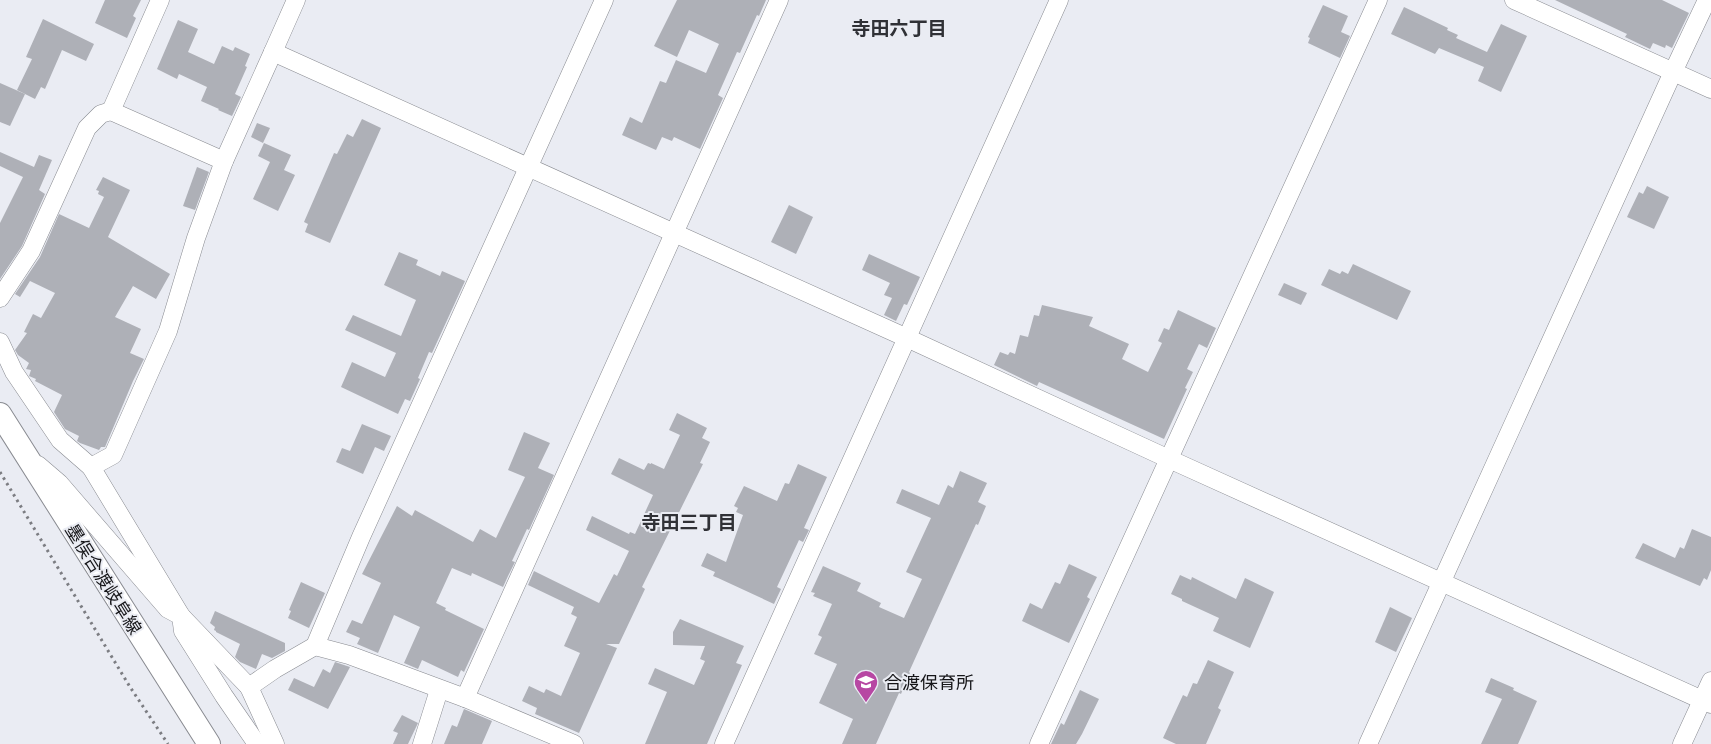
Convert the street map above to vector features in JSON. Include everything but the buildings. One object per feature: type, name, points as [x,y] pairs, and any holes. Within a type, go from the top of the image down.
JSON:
[{"type":"main road","name":"墨俣合渡岐阜線","points":[[0,414],[209,744]]},
{"type":"street","points":[[111,112],[160,0]]},
{"type":"street","points":[[92,467],[113,455],[168,331],[196,238],[224,161],[296,0]]},
{"type":"street","points":[[249,687],[275,669],[315,646],[361,537],[604,0]]},
{"type":"street","points":[[465,698],[779,0]]},
{"type":"street","points":[[724,744],[1059,0]]},
{"type":"street","points":[[1039,744],[1378,0]]},
{"type":"street","points":[[1514,0],[1711,89]]},
{"type":"street","points":[[1368,744],[1707,0]]},
{"type":"street","points":[[273,52],[907,338],[1169,460],[1707,702]]},
{"type":"street","points":[[0,298],[30,251],[87,128],[101,114],[111,112],[224,161]]},
{"type":"street","points":[[0,342],[14,372],[60,440],[92,467],[181,616],[249,687],[275,744]]},
{"type":"street","points":[[23,451],[59,484],[168,609],[181,616]]},
{"type":"street","points":[[181,616],[182,630],[257,744]]},
{"type":"street","points":[[315,646],[349,655],[439,690],[465,698],[574,744]]},
{"type":"street","points":[[1682,744],[1707,702],[1711,681]]},
{"type":"street","points":[[422,744],[439,690]]},
{"type":"path","points":[[0,472],[130,687],[168,744]]},
{"type":"place","name":"合渡保育所","points":[[866,703]]},
{"type":"district","name":"寺田六丁目","points":[[899,27]]},
{"type":"district","name":"寺田三丁目","points":[[689,521]]}]
